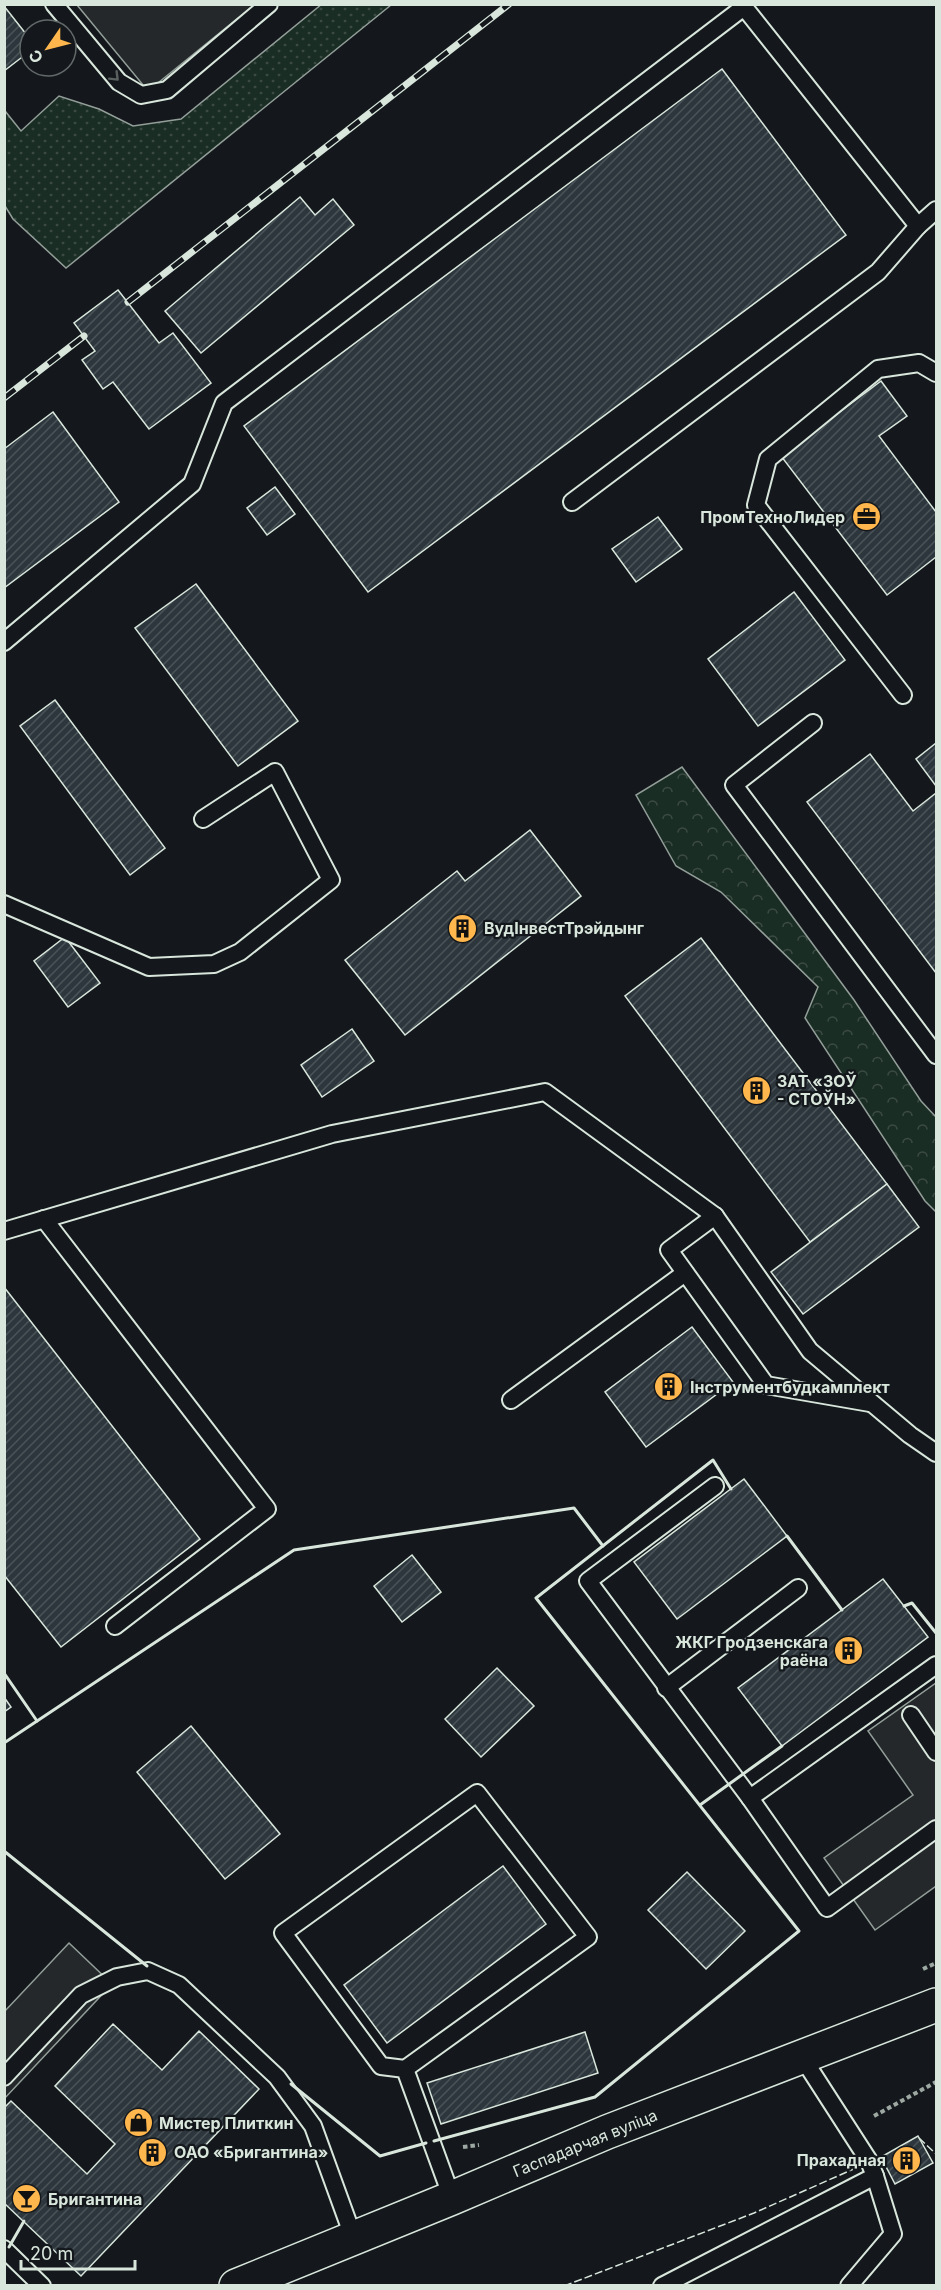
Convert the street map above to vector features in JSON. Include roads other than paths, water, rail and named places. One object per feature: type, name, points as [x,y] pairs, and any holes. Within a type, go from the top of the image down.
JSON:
[{"type":"street","name":"Гаспадарчая вуліца","points":[[236,2286],[354,2239],[607,2132],[936,2005]]},
{"type":"lane","points":[[54,4],[118,82],[141,95],[167,90],[269,4]]},
{"type":"lane","points":[[4,642],[192,484],[224,403],[744,7],[918,226]]},
{"type":"lane","points":[[572,502],[878,272],[918,226],[936,210]]},
{"type":"lane","points":[[903,694],[756,505],[768,459],[878,369],[919,363],[936,373]]},
{"type":"lane","points":[[813,723],[734,785],[936,1055]]},
{"type":"lane","points":[[4,904],[149,968],[214,964],[240,952],[331,880],[275,772],[203,819]]},
{"type":"lane","points":[[4,1231],[332,1134],[545,1092],[715,1216],[810,1351],[910,1435],[936,1453]]},
{"type":"lane","points":[[715,1216],[669,1250],[766,1385],[873,1404]]},
{"type":"lane","points":[[44,1219],[267,1509],[115,1626]]},
{"type":"lane","points":[[511,1400],[685,1273]]},
{"type":"lane","points":[[715,1486],[588,1581],[750,1798],[826,1908],[936,1829]]},
{"type":"lane","points":[[666,1688],[798,1588]]},
{"type":"lane","points":[[750,1798],[936,1665]]},
{"type":"lane","points":[[911,1715],[936,1752]]},
{"type":"lane","points":[[477,1793],[588,1937],[405,2069],[381,2066],[283,1933],[477,1793]]},
{"type":"lane","points":[[4,2076],[81,1995],[117,1977],[148,1971],[179,1985],[277,2077],[313,2126],[354,2239]]},
{"type":"lane","points":[[802,2057],[869,2161],[893,2234],[849,2286]]},
{"type":"lane","points":[[405,2069],[452,2198]]},
{"type":"lane","points":[[662,2286],[875,2176]]},
{"type":"lane","points":[[4,2249],[42,2286]]},
{"type":"railway","points":[[128,302],[509,4]]},
{"type":"railway","points":[[4,398],[84,336]]},
{"type":"place","name":"ПромТехноЛидер","points":[[866,517]]},
{"type":"place","name":"ВудІнвестТрэйдынг","points":[[463,928]]},
{"type":"place","name":"ЗАТ «ЗОЎ - СТОЎН»","points":[[756,1090]]},
{"type":"place","name":"Інструментбудкамплект","points":[[669,1387]]},
{"type":"place","name":"ЖКГ Гродзенскага раёна","points":[[849,1651]]},
{"type":"place","name":"Мистер Плиткин","points":[[138,2123]]},
{"type":"place","name":"ОАО «Бригантина»","points":[[153,2152]]},
{"type":"place","name":"Прахадная","points":[[907,2160]]},
{"type":"place","name":"Бригантина","points":[[27,2199]]}]
